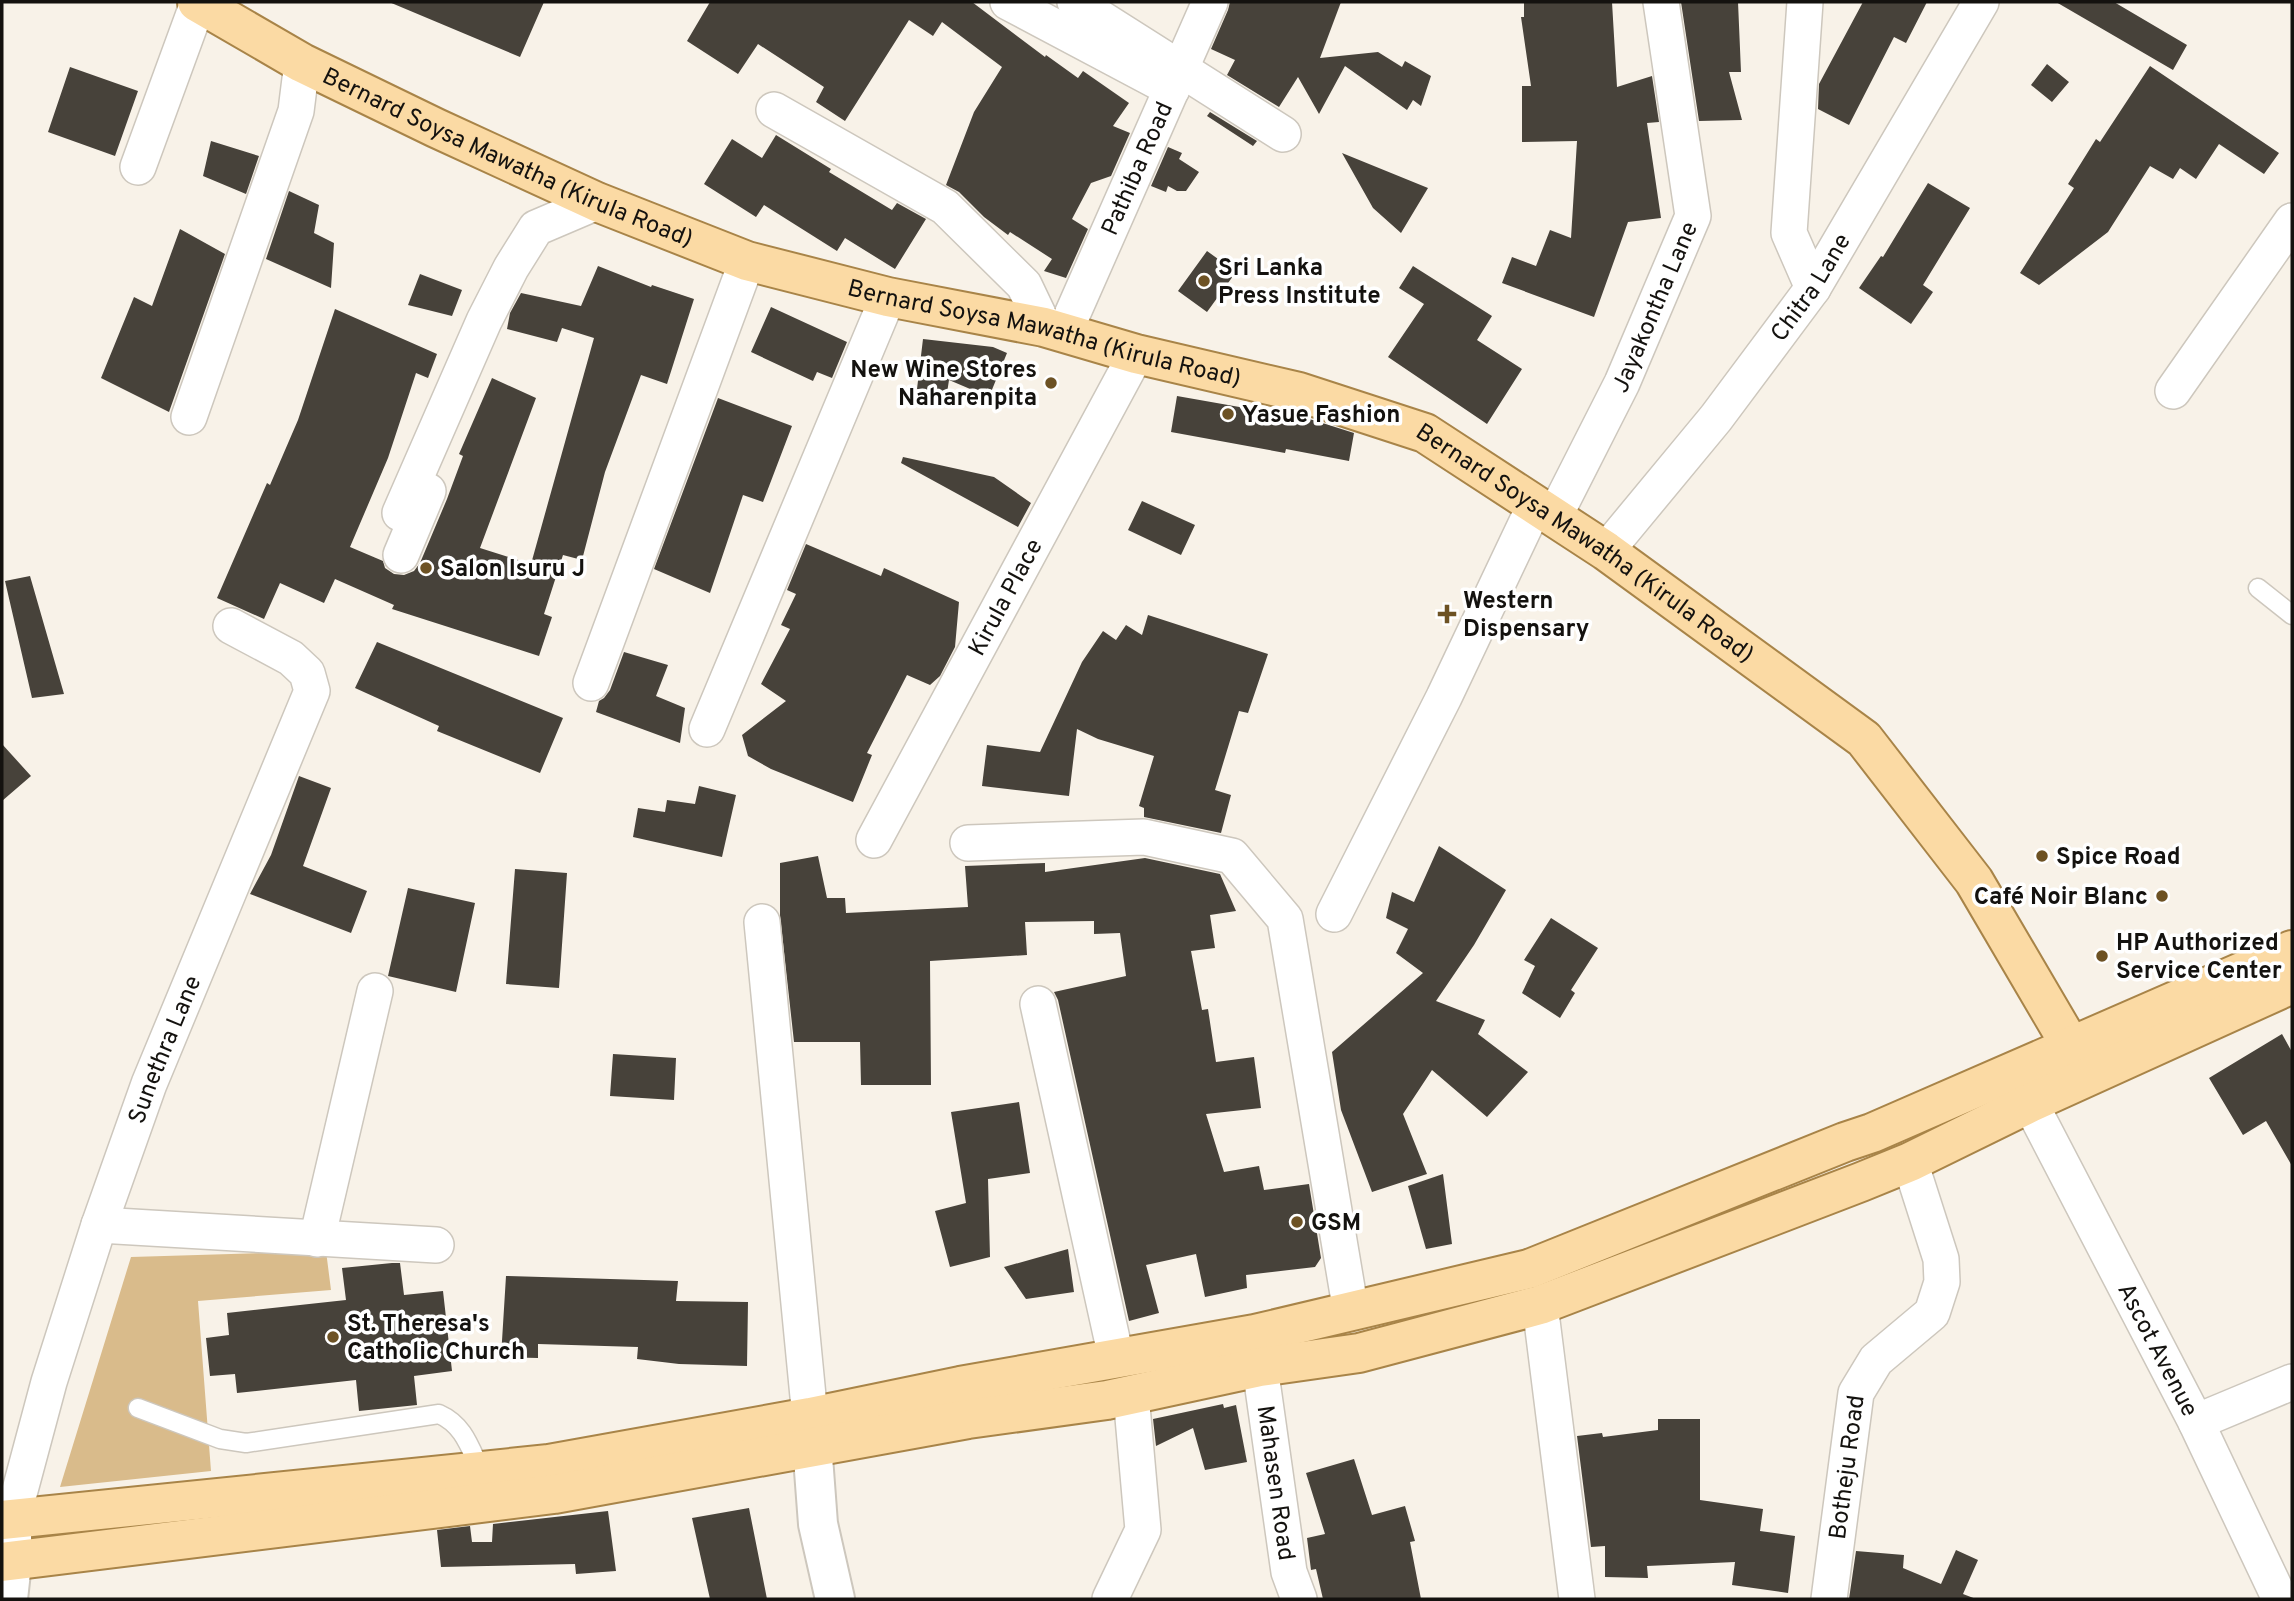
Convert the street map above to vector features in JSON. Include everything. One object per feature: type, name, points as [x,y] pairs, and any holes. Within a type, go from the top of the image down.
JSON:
[{"type":"main road","name":"Bernard Soysa Mawatha (Kirula Road)","points":[[197,2],[302,63],[436,128],[597,202],[747,261],[888,297],[1054,330],[1136,354],[1299,393],[1425,433],[1606,551],[1864,740],[1973,881],[2078,1064]]},
{"type":"main road","points":[[2292,950],[2078,1064],[2030,1103],[1910,1162],[1540,1305],[1359,1353],[1260,1367],[1130,1395],[968,1419],[812,1432],[549,1464],[7,1520],[7,1575],[554,1494],[812,1432],[960,1386],[1255,1334],[1529,1269],[1845,1142],[2078,1064],[2292,984]]},
{"type":"main road","points":[[812,1432],[818,1524],[835,1599]]},
{"type":"street","points":[[138,167],[197,2]]},
{"type":"street","points":[[1008,2],[1177,78],[1283,134]]},
{"type":"street","points":[[1075,2],[1177,78]]},
{"type":"street","name":"Pathiba Road","points":[[1054,330],[1177,78],[1210,2]]},
{"type":"street","name":"Jayakontha Lane","points":[[1334,914],[1444,697],[1545,511],[1622,383],[1693,216],[1661,2]]},
{"type":"street","points":[[1805,2],[1789,233],[1813,288]]},
{"type":"street","name":"Chitra Lane","points":[[1606,551],[1716,418],[1813,288],[1981,2]]},
{"type":"street","points":[[189,417],[296,111],[302,63]]},
{"type":"street","points":[[774,110],[945,206],[1024,285],[1054,330]]},
{"type":"street","points":[[400,513],[484,321],[511,268],[536,228],[597,202]]},
{"type":"street","points":[[2173,391],[2292,220]]},
{"type":"street","points":[[591,683],[747,261]]},
{"type":"street","points":[[401,555],[496,329],[511,268]]},
{"type":"street","points":[[707,729],[888,297]]},
{"type":"street","name":"Kirula Place","points":[[874,840],[1136,354]]},
{"type":"street","name":"Sunethra Lane","points":[[7,1520],[99,1226],[149,1084],[312,691],[307,673],[291,658],[231,626]]},
{"type":"street","points":[[968,843],[1144,837],[1232,856],[1285,919],[1351,1312]]},
{"type":"street","points":[[762,922],[812,1432]]},
{"type":"street","points":[[317,1239],[375,991]]},
{"type":"street","points":[[1038,1004],[1116,1357]]},
{"type":"street","name":"Ascot Avenue","points":[[2030,1103],[2196,1422],[2280,1599]]},
{"type":"street","name":"Botheju Road","points":[[1829,1599],[1856,1393],[1875,1360],[1932,1313],[1942,1282],[1941,1259],[1910,1162]]},
{"type":"street","points":[[99,1226],[436,1245]]},
{"type":"street","points":[[1540,1305],[1577,1599]]},
{"type":"street","name":"Mahasen Road","points":[[1260,1367],[1289,1572],[1299,1599]]},
{"type":"street","points":[[2196,1422],[2292,1382]]},
{"type":"street","points":[[1110,1599],[1143,1530],[1130,1395]]},
{"type":"lane","points":[[2258,588],[2292,615]]},
{"type":"lane","points":[[138,1408],[220,1438],[246,1443],[439,1414],[451,1419],[464,1433],[481,1471]]},
{"type":"shaded area","points":[[326,1251],[331,1290],[198,1301],[211,1471],[60,1487],[131,1257]]},
{"type":"building","points":[[389,2],[544,2],[520,57]]},
{"type":"building","points":[[710,2],[972,2],[1045,57],[1046,55],[1078,78],[1083,71],[1129,103],[1113,126],[1130,133],[1111,176],[1091,183],[1072,219],[1088,229],[1066,278],[1044,271],[1052,259],[1010,232],[1008,235],[984,217],[959,192],[946,185],[974,112],[1002,67],[942,22],[933,36],[909,20],[845,121],[816,102],[824,87],[758,44],[738,74],[687,41]]},
{"type":"building","points":[[1230,2],[1341,2],[1320,58],[1378,52],[1402,67],[1405,61],[1431,76],[1421,106],[1413,100],[1407,110],[1345,66],[1319,114],[1298,77],[1279,107],[1227,75],[1235,60],[1211,49]]},
{"type":"building","points":[[1524,2],[1612,2],[1617,87],[1652,76],[1659,122],[1647,123],[1661,218],[1628,222],[1594,317],[1502,283],[1512,257],[1536,266],[1550,230],[1571,238],[1577,141],[1522,142],[1522,86],[1531,86],[1521,17],[1524,17]]},
{"type":"building","points":[[1681,2],[1738,2],[1741,72],[1729,72],[1742,120],[1699,121]]},
{"type":"building","points":[[1863,2],[1927,2],[1906,43],[1894,37],[1849,125],[1818,109],[1819,84]]},
{"type":"building","points":[[2056,2],[2114,2],[2187,45],[2173,70]]},
{"type":"building","points":[[2047,64],[2069,82],[2052,102],[2031,85]]},
{"type":"building","points":[[2150,66],[2279,153],[2264,174],[2219,144],[2196,179],[2180,168],[2173,179],[2150,166],[2108,232],[2039,285],[2020,273],[2074,188],[2068,184],[2096,139],[2100,142]]},
{"type":"building","points":[[70,67],[138,91],[115,156],[48,132]]},
{"type":"building","points":[[1210,112],[1257,141],[1253,146],[1207,116]]},
{"type":"building","points":[[776,135],[831,169],[829,172],[892,210],[897,203],[926,219],[895,269],[845,238],[837,251],[764,205],[756,217],[704,184],[732,139],[762,158]]},
{"type":"building","points":[[211,141],[259,156],[246,194],[203,176]]},
{"type":"building","points":[[1168,147],[1182,153],[1179,159],[1199,172],[1186,191],[1177,191],[1168,186],[1166,192],[1151,186]]},
{"type":"building","points":[[1342,153],[1428,188],[1401,233],[1373,208]]},
{"type":"building","points":[[1928,183],[1970,208],[1923,285],[1933,292],[1911,324],[1859,288],[1881,256],[1883,257]]},
{"type":"building","points":[[289,191],[319,205],[314,233],[334,243],[331,288],[266,259]]},
{"type":"building","points":[[180,229],[225,254],[169,412],[101,378],[134,297],[152,306]]},
{"type":"building","points":[[1207,251],[1236,272],[1207,312],[1178,291]]},
{"type":"building","points":[[598,266],[651,287],[652,285],[694,299],[667,384],[641,375],[605,472],[582,560],[563,555],[544,614],[552,617],[539,656],[392,609],[394,605],[335,579],[324,603],[280,583],[264,619],[217,598],[267,483],[270,485],[298,420],[335,309],[437,354],[428,378],[416,373],[388,458],[350,547],[383,561],[385,568],[394,574],[404,575],[414,571],[420,563],[447,499],[463,456],[459,454],[492,378],[536,398],[480,548],[531,564],[594,338],[562,328],[557,342],[507,329],[510,313],[521,293],[581,306]]},
{"type":"building","points":[[1413,266],[1492,316],[1477,340],[1522,369],[1487,424],[1388,357],[1424,304],[1399,288]]},
{"type":"building","points":[[420,274],[462,290],[452,316],[408,305]]},
{"type":"building","points":[[771,307],[847,342],[832,378],[817,372],[813,381],[751,352]]},
{"type":"building","points":[[923,339],[993,347],[1007,353],[989,397],[949,380],[947,393],[917,389]]},
{"type":"building","points":[[1177,396],[1313,420],[1354,433],[1349,461],[1286,449],[1285,453],[1171,432]]},
{"type":"building","points":[[718,398],[792,426],[763,502],[743,495],[710,593],[654,569]]},
{"type":"building","points":[[903,457],[994,477],[1031,503],[1018,527],[901,463]]},
{"type":"building","points":[[1142,501],[1195,525],[1181,555],[1128,530]]},
{"type":"building","points":[[806,544],[881,576],[884,568],[959,602],[955,647],[940,676],[930,685],[907,675],[867,753],[872,755],[853,802],[771,769],[748,756],[742,735],[786,701],[761,684],[790,629],[781,625],[796,594],[787,590]]},
{"type":"building","points":[[30,576],[64,694],[32,698],[5,581]]},
{"type":"building","points":[[1148,615],[1268,654],[1248,713],[1239,711],[1215,790],[1231,795],[1221,833],[1144,817],[1144,808],[1139,806],[1154,756],[1098,739],[1077,729],[1069,796],[982,786],[987,745],[1040,752],[1082,662],[1103,631],[1116,640],[1126,625],[1142,635]]},
{"type":"building","points":[[377,642],[563,718],[540,773],[437,731],[439,726],[355,688]]},
{"type":"building","points":[[624,652],[668,665],[656,696],[685,708],[680,743],[596,712],[599,701],[610,690]]},
{"type":"building","points":[[2,744],[31,776],[2,801]]},
{"type":"building","points":[[299,776],[331,788],[303,866],[367,891],[351,933],[250,894],[271,855]]},
{"type":"building","points":[[699,786],[736,795],[722,857],[633,837],[638,808],[665,812],[667,800],[695,804]]},
{"type":"building","points":[[1439,846],[1506,890],[1474,945],[1436,1001],[1485,1020],[1478,1034],[1528,1072],[1487,1117],[1432,1070],[1403,1114],[1427,1174],[1372,1192],[1341,1110],[1332,1052],[1423,973],[1396,953],[1408,929],[1386,918],[1392,892],[1414,902]]},
{"type":"building","points":[[818,856],[827,898],[845,898],[846,913],[968,907],[965,866],[1045,863],[1045,872],[1145,858],[1220,874],[1236,911],[1210,915],[1215,948],[1191,951],[1202,1010],[1208,1009],[1216,1062],[1254,1057],[1261,1108],[1206,1114],[1224,1172],[1259,1166],[1264,1190],[1309,1184],[1321,1258],[1315,1267],[1246,1275],[1247,1288],[1205,1297],[1196,1254],[1146,1265],[1159,1313],[1129,1321],[1058,1000],[1054,992],[1126,976],[1120,933],[1094,934],[1094,921],[1025,922],[1027,955],[930,961],[931,1085],[861,1085],[860,1042],[794,1042],[780,915],[780,863]]},
{"type":"building","points":[[515,869],[567,873],[559,988],[506,984]]},
{"type":"building","points":[[408,888],[475,903],[456,992],[388,976]]},
{"type":"building","points":[[1551,918],[1598,948],[1571,990],[1575,993],[1560,1018],[1522,993],[1535,966],[1524,960]]},
{"type":"building","points":[[2282,1034],[2292,1052],[2292,1166],[2266,1121],[2243,1135],[2209,1078]]},
{"type":"building","points":[[613,1054],[676,1058],[674,1100],[610,1096]]},
{"type":"building","points":[[1019,1102],[1030,1173],[988,1179],[990,1257],[950,1267],[935,1211],[966,1203],[951,1112]]},
{"type":"building","points":[[1443,1174],[1452,1244],[1426,1249],[1408,1186]]},
{"type":"building","points":[[1068,1249],[1074,1292],[1026,1299],[1004,1267]]},
{"type":"building","name":"St. Theresa's Catholic Church","points":[[400,1263],[404,1295],[443,1291],[452,1371],[414,1376],[417,1405],[359,1411],[356,1380],[237,1393],[235,1374],[210,1376],[206,1338],[229,1335],[227,1313],[346,1300],[342,1268]]},
{"type":"building","points":[[506,1276],[678,1281],[676,1301],[748,1302],[747,1366],[679,1364],[637,1359],[638,1347],[538,1344],[538,1358],[501,1357]]},
{"type":"building","points":[[1223,1404],[1224,1408],[1236,1405],[1247,1462],[1205,1470],[1193,1428],[1156,1446],[1153,1419]]},
{"type":"building","points":[[1658,1419],[1700,1419],[1700,1500],[1763,1509],[1760,1531],[1795,1536],[1788,1593],[1732,1585],[1735,1562],[1647,1566],[1648,1578],[1605,1577],[1605,1546],[1591,1547],[1577,1436],[1602,1433],[1603,1437],[1658,1430]]},
{"type":"building","points":[[1354,1459],[1372,1515],[1405,1506],[1415,1541],[1410,1542],[1421,1599],[1323,1599],[1316,1569],[1311,1570],[1307,1538],[1325,1534],[1306,1473]]},
{"type":"building","points":[[749,1508],[767,1599],[710,1599],[692,1518]]},
{"type":"building","points":[[608,1511],[616,1571],[576,1574],[575,1564],[441,1567],[437,1530],[470,1526],[472,1542],[492,1542],[493,1524]]},
{"type":"building","points":[[1956,1550],[1978,1560],[1963,1594],[1976,1599],[1849,1599],[1856,1551],[1904,1555],[1903,1568],[1941,1584]]},
{"type":"place","name":"Sri Lanka Press Institute","points":[[1204,281]]},
{"type":"place","name":"New Wine Stores Naharenpita","points":[[1051,383]]},
{"type":"place","name":"Yasue Fashion","points":[[1228,414]]},
{"type":"place","name":"Salon Isuru J","points":[[426,568]]},
{"type":"place","name":"Western Dispensary","points":[[1447,614]]},
{"type":"place","name":"Spice Road","points":[[2042,856]]},
{"type":"place","name":"Café Noir Blanc","points":[[2162,896]]},
{"type":"place","name":"HP Authorized Service Center","points":[[2102,956]]},
{"type":"place","name":"GSM","points":[[1297,1222]]},
{"type":"place","name":"St. Theresa's Catholic Church","points":[[333,1337]]}]
